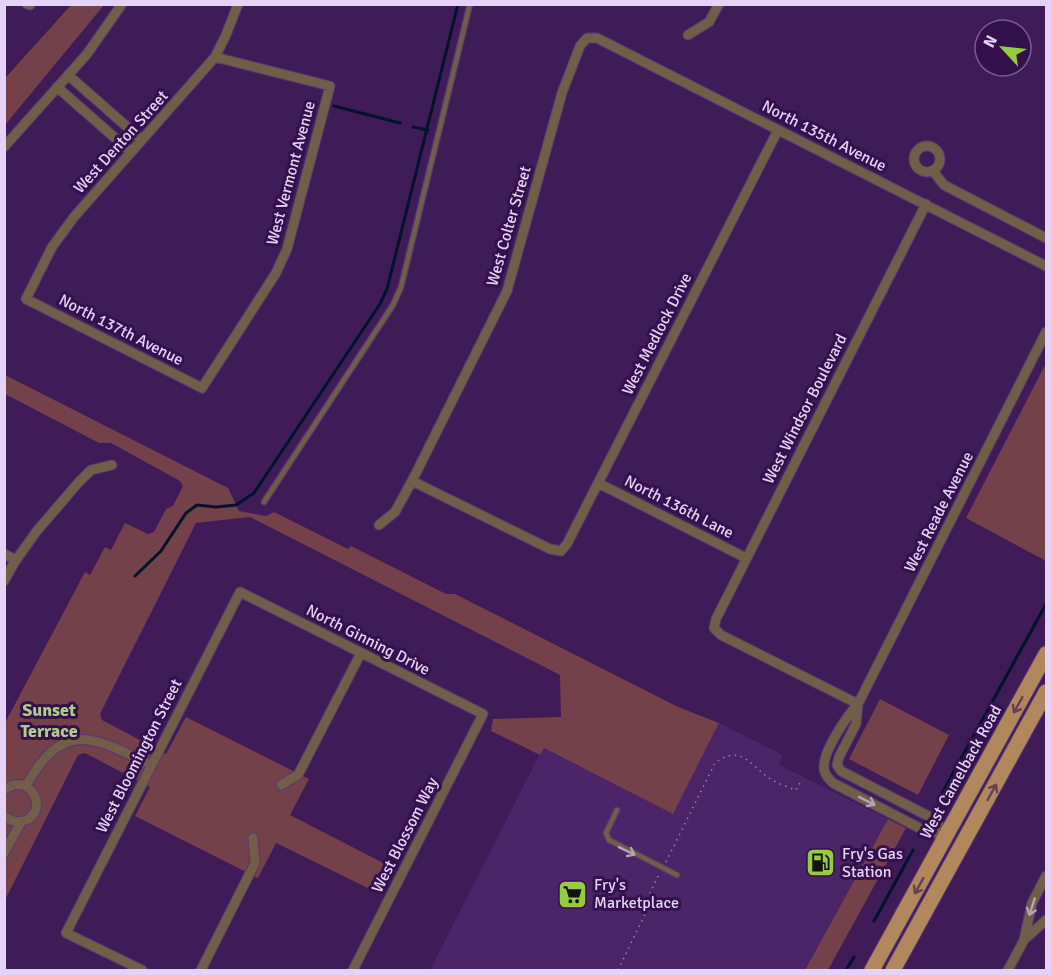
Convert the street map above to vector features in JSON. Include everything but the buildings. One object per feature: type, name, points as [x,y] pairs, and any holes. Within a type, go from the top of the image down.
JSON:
[{"type":"main road","name":"West Camelback Road","points":[[872,970],[1047,654]]},
{"type":"main road","points":[[893,970],[1047,692]]},
{"type":"main road","points":[[947,835],[963,843]]},
{"type":"street","points":[[4,147],[93,46],[122,4]]},
{"type":"street","name":"West Denton Street","points":[[26,300],[52,247],[74,217],[215,57],[238,4]]},
{"type":"street","points":[[688,35],[709,22],[719,4]]},
{"type":"street","name":"North 135th Avenue","points":[[587,38],[597,38],[1047,267]]},
{"type":"street","name":"West Colter Street","points":[[379,525],[394,512],[412,481],[507,291],[562,93],[580,46],[587,38]]},
{"type":"street","name":"West Vermont Avenue","points":[[202,388],[276,273],[287,249],[330,86],[215,57]]},
{"type":"street","points":[[68,75],[142,141]]},
{"type":"street","points":[[57,87],[131,152]]},
{"type":"street","points":[[96,121],[106,109]]},
{"type":"street","name":"West Medlock Drive","points":[[412,481],[550,549],[561,551],[567,544],[778,130]]},
{"type":"street","points":[[933,171],[944,185],[1047,238]]},
{"type":"street","name":"West Windsor Boulevard","points":[[858,704],[721,635],[714,628],[716,619],[746,558],[926,204]]},
{"type":"street","name":"North 137th Avenue","points":[[26,300],[202,388]]},
{"type":"street","name":"West Reade Avenue","points":[[824,766],[825,757],[844,719],[858,704],[1047,333]]},
{"type":"street","points":[[4,581],[16,560],[59,504],[91,470],[112,465]]},
{"type":"street","name":"North 136th Lane","points":[[598,483],[746,558]]},
{"type":"street","points":[[4,554],[16,560]]},
{"type":"street","name":"North Ginning Drive","points":[[240,592],[483,714]]},
{"type":"street","name":"West Bloomington Street","points":[[142,970],[66,933],[240,592]]},
{"type":"street","points":[[281,785],[298,775],[361,653]]},
{"type":"street","name":"West Reade Avenue","points":[[837,765],[856,724],[858,704]]},
{"type":"street","name":"West Blossom Way","points":[[353,970],[483,714]]},
{"type":"street","points":[[839,729],[851,734]]},
{"type":"street","points":[[26,786],[37,766],[49,752],[78,740],[105,743],[151,765]]},
{"type":"street","points":[[837,765],[841,771],[934,819],[947,835],[927,832],[833,783],[826,776],[824,766],[837,765]]},
{"type":"street","points":[[4,790],[15,784],[26,786],[36,797],[36,808],[30,817],[21,822],[4,853]]},
{"type":"street","points":[[4,816],[21,822]]},
{"type":"street","points":[[201,970],[255,863],[253,838]]},
{"type":"street","points":[[1008,970],[1024,940],[1032,903],[1047,876]]},
{"type":"street","points":[[1024,940],[1047,921]]},
{"type":"lane","points":[[264,502],[393,305],[401,287],[470,4]]},
{"type":"lane","points":[[617,810],[606,833],[609,840],[677,875]]},
{"type":"path","points":[[618,970],[650,904],[649,895],[715,763],[724,756],[738,756],[761,770],[768,778],[796,790],[801,781]]},
{"type":"shaded area","points":[[72,4],[104,5],[5,125],[5,76]]},
{"type":"shaded area","points":[[1046,363],[1046,561],[966,518]]},
{"type":"shaded area","points":[[5,375],[228,488],[239,511],[266,516],[274,512],[348,549],[351,546],[446,594],[455,594],[676,706],[719,723],[673,814],[544,748],[540,755],[491,731],[493,719],[561,717],[560,675],[250,517],[196,523],[100,714],[102,720],[166,754],[186,717],[309,779],[290,815],[395,869],[382,895],[276,843],[258,878],[135,816],[150,787],[85,753],[78,755],[5,900],[5,723],[85,572],[90,575],[105,547],[111,550],[125,523],[148,534],[154,532],[166,509],[173,506],[183,486],[180,481],[111,443],[99,443],[5,394]]},
{"type":"shaded area","points":[[880,699],[949,735],[918,795],[849,759]]},
{"type":"shaded area","points":[[719,723],[783,755],[779,765],[888,819],[805,970],[430,970],[543,748],[673,813]]},
{"type":"shaded area","points":[[888,819],[906,828],[828,970],[805,970]]},
{"type":"waterway","points":[[135,576],[161,551],[186,513],[197,505],[216,507],[236,505],[254,493],[380,304],[387,289],[458,4]]},
{"type":"waterway","points":[[334,106],[400,123]]},
{"type":"waterway","points":[[413,127],[428,130]]},
{"type":"waterway","points":[[940,797],[1046,604]]},
{"type":"waterway","points":[[874,921],[913,850]]},
{"type":"waterway","points":[[846,970],[854,957]]},
{"type":"place","name":"Fry's Gas Station","points":[[821,863]]},
{"type":"place","name":"Fry's Marketplace","points":[[573,894]]},
{"type":"district","name":"Sunset Terrace","points":[[49,720]]}]
